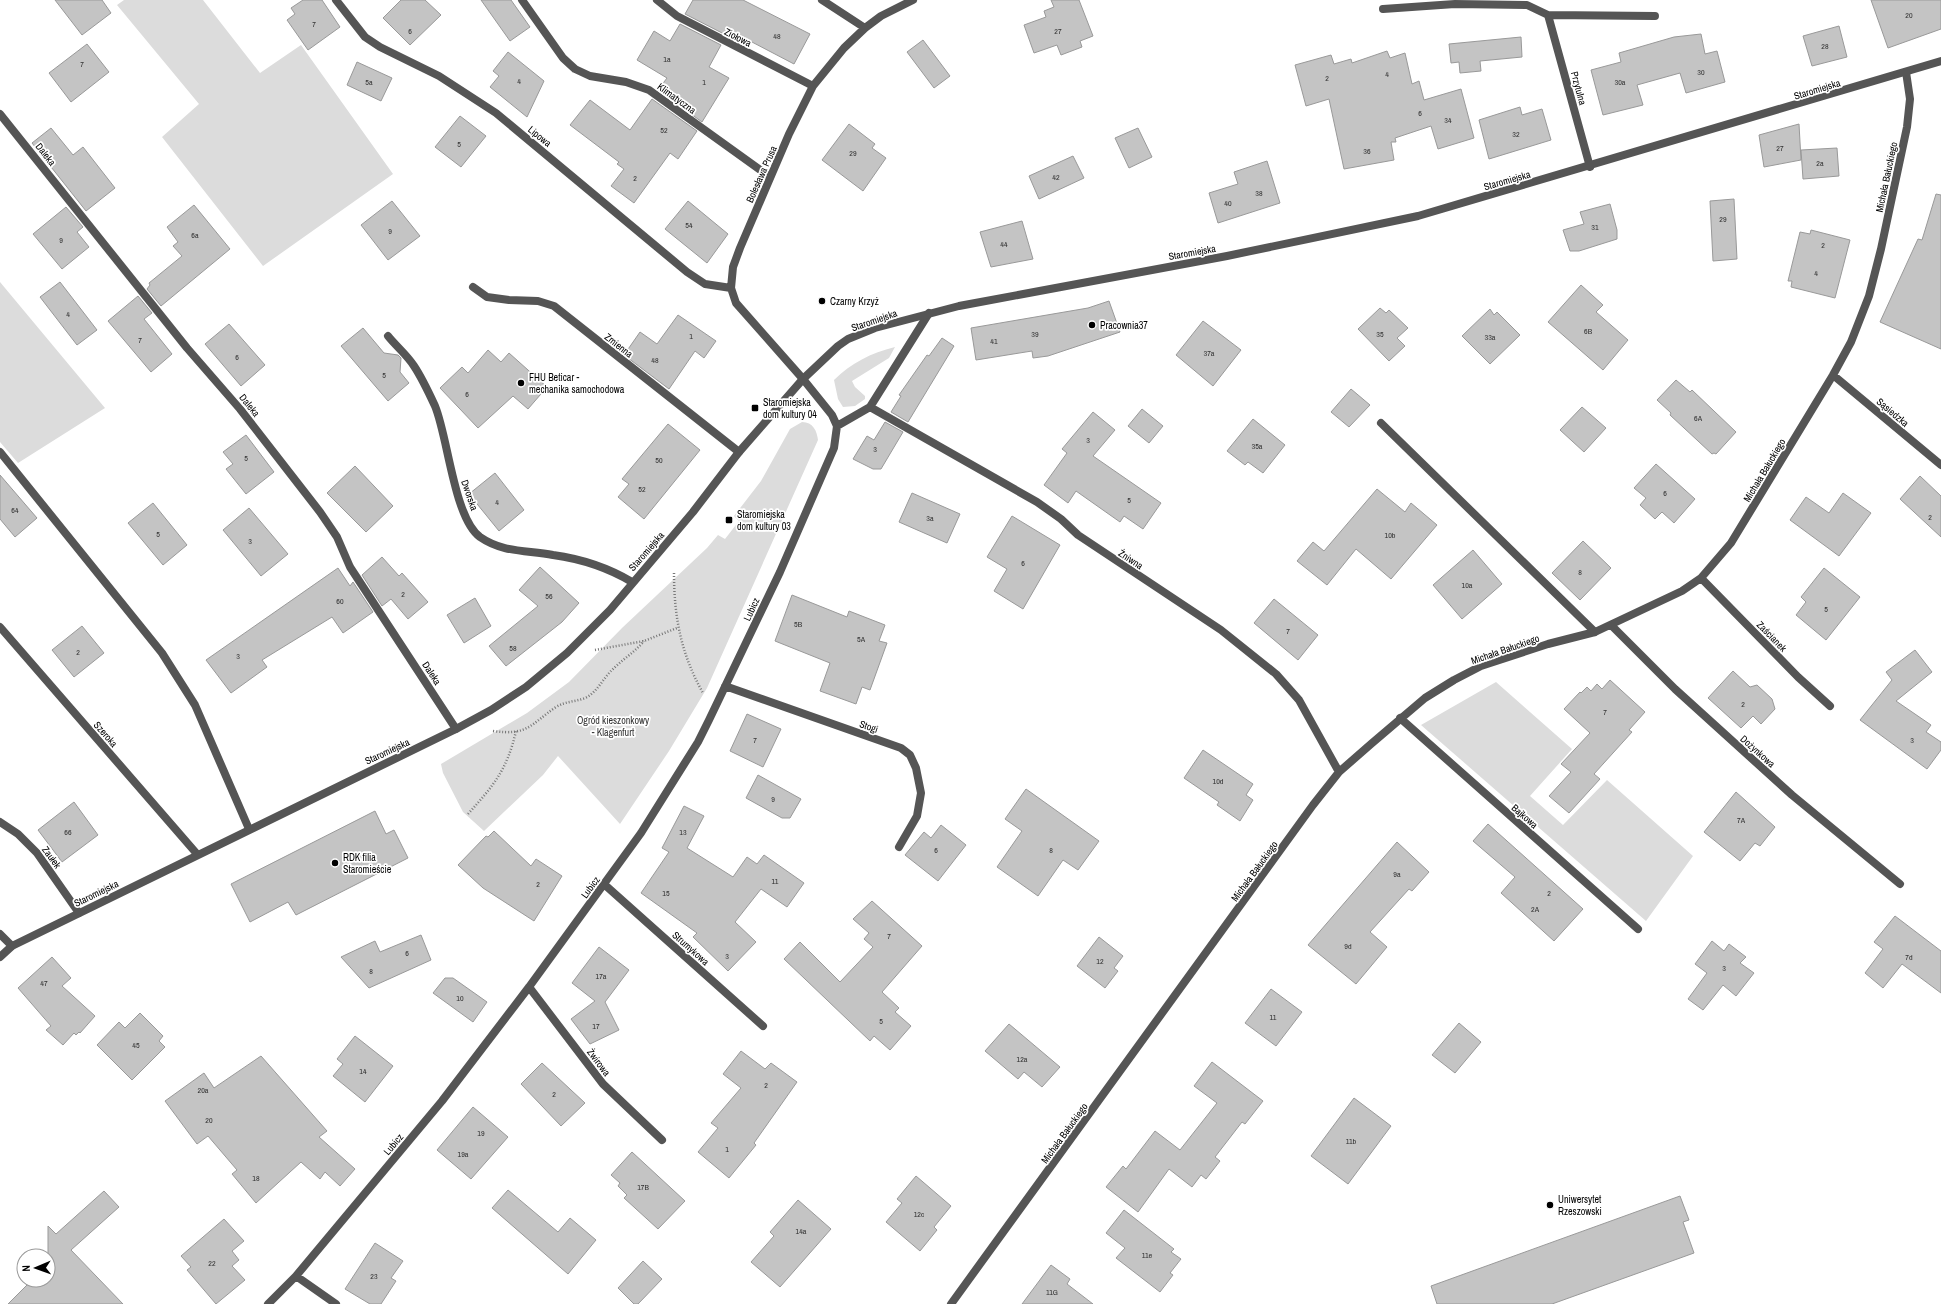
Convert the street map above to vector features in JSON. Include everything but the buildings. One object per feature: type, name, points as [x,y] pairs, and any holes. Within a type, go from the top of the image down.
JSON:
[{"type":"street","name":"Lipowa","points":[[336,0],[365,37],[380,47],[444,79],[496,113],[687,272],[705,284],[731,288]]},
{"type":"street","name":"Klimatyczna","points":[[522,0],[563,58],[575,69],[590,76],[626,82],[649,90],[770,177]]},
{"type":"street","name":"Ziołowa","points":[[657,0],[677,16],[813,86]]},
{"type":"street","points":[[822,0],[865,28]]},
{"type":"street","name":"Bolesława Prusa","points":[[803,378],[736,303],[731,288],[733,267],[770,177],[813,86],[844,48],[865,28],[881,16],[913,0]]},
{"type":"street","points":[[1383,9],[1455,2],[1527,5],[1548,15],[1655,16]]},
{"type":"street","name":"Przytulna","points":[[1548,15],[1590,167]]},
{"type":"street","name":"Staromiejska","points":[[0,957],[12,946],[248,829],[456,729],[491,710],[526,687],[567,653],[610,610],[803,378],[838,346],[848,339],[875,328],[929,313],[1302,242],[1418,216],[1590,167],[1941,61]]},
{"type":"street","name":"Michała Bałuckiego","points":[[951,1304],[1339,772],[1400,718],[1431,694],[1481,666],[1548,644],[1595,632],[1682,591],[1701,578],[1731,543],[1851,342],[1869,296],[1881,249],[1907,127],[1910,99],[1906,72]]},
{"type":"street","name":"Daleka","points":[[0,114],[187,348],[240,409],[320,512],[337,537],[350,567],[456,729]]},
{"type":"street","name":"Zmienna","points":[[473,287],[487,296],[509,300],[538,301],[554,306],[740,452]]},
{"type":"street","points":[[803,378],[832,414],[837,426],[870,407],[929,313]]},
{"type":"street","name":"Dworska","points":[[388,336],[414,366],[435,407],[462,508],[478,536],[493,545],[513,551],[551,554],[586,561],[613,571],[632,582]]},
{"type":"street","name":"Sąsiedzka","points":[[1832,375],[1941,465]]},
{"type":"street","name":"Żniwna","points":[[870,407],[1038,502],[1061,519],[1078,535],[1221,630],[1276,674],[1299,700],[1339,772]]},
{"type":"street","points":[[1381,423],[1595,632]]},
{"type":"street","name":"Lubicz","points":[[268,1304],[296,1276],[442,1101],[529,987],[641,833],[698,742],[780,572],[834,448],[837,426]]},
{"type":"street","points":[[0,452],[162,653],[195,705],[248,829]]},
{"type":"street","name":"Zaścianek","points":[[1701,578],[1798,677],[1830,706]]},
{"type":"street","name":"Dożynkowa","points":[[1611,625],[1675,689],[1792,795],[1900,884]]},
{"type":"street","name":"Szeroka","points":[[0,627],[197,854]]},
{"type":"street","name":"Stogi","points":[[725,686],[902,748],[910,755],[916,768],[921,793],[917,816],[899,847]]},
{"type":"street","name":"Bajkowa","points":[[1400,718],[1638,928]]},
{"type":"street","name":"Zaułek","points":[[0,822],[18,834],[37,853],[79,913]]},
{"type":"street","name":"Strumykowa","points":[[605,884],[763,1026]]},
{"type":"street","points":[[0,934],[12,946]]},
{"type":"street","name":"Żwirowa","points":[[529,987],[603,1084],[662,1140]]},
{"type":"street","points":[[296,1276],[336,1304]]},
{"type":"path","points":[[674,573],[674,609],[677,628],[689,665],[706,699]]},
{"type":"path","points":[[595,650],[644,641],[677,628]]},
{"type":"path","points":[[491,730],[516,731],[538,723],[565,702],[585,698],[592,693],[612,670],[633,654],[644,641]]},
{"type":"path","points":[[468,814],[490,790],[506,766],[516,731]]},
{"type":"green space","points":[[124,0],[203,0],[260,73],[301,45],[393,174],[263,266],[162,137],[199,104],[117,5]]},
{"type":"green space","points":[[0,282],[105,408],[18,463],[0,442]]},
{"type":"green space","points":[[895,347],[889,358],[852,381],[855,387],[865,396],[865,399],[855,406],[843,407],[838,399],[834,380],[862,359]]},
{"type":"green space","name":"Ogród kieszonkowy - Klagenfurt","points":[[802,422],[812,425],[817,433],[818,440],[707,688],[669,751],[620,824],[558,756],[543,775],[484,831],[463,812],[443,773],[441,764],[527,713],[569,682],[622,628],[707,548],[718,535],[725,539],[739,521],[734,516],[761,481],[790,429]]},
{"type":"green space","points":[[1496,682],[1572,749],[1530,796],[1563,825],[1607,780],[1693,856],[1646,921],[1421,725]]},
{"type":"place","name":"Czarny Krzyż","points":[[822,301]]},
{"type":"place","name":"Pracownia37","points":[[1092,325]]},
{"type":"place","name":"FHU Beticar - mechanika samochodowa","points":[[521,383]]},
{"type":"place","name":"Staromiejska dom kultury 04","points":[[755,408]]},
{"type":"place","name":"Staromiejska dom kultury 03","points":[[729,520]]},
{"type":"place","name":"RDK filia Staromieście","points":[[335,863]]},
{"type":"place","name":"Uniwersytet Rzeszowski","points":[[1550,1205]]}]
